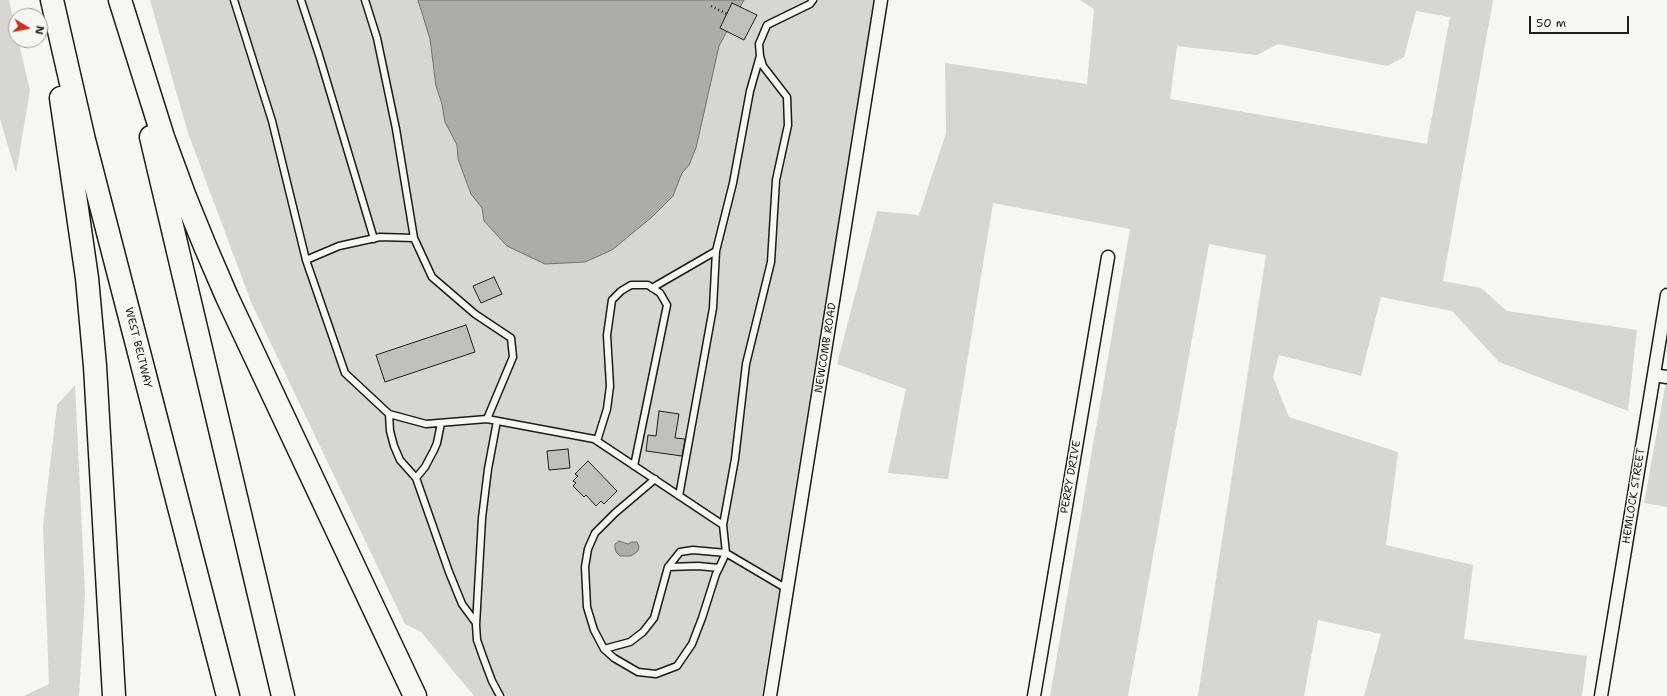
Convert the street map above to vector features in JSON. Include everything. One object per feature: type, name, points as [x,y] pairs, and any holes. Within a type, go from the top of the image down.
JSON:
[{"type":"highway","points":[[50,0],[86,278],[95,366],[114,696]]},
{"type":"highway","name":"WEST BELTWAY","points":[[50,0],[84,140],[228,696]]},
{"type":"highway","points":[[117,0],[151,137],[283,696]]},
{"type":"highway","points":[[120,0],[163,137],[205,246],[227,297],[415,696]]},
{"type":"street","name":"NEWCOMB ROAD","points":[[770,696],[881,0]]},
{"type":"street","name":"PERRY DRIVE","points":[[1034,696],[1108,257]]},
{"type":"street","name":"HEMLOCK STREET","points":[[1601,696],[1667,295]]},
{"type":"street","points":[[1654,375],[1667,377]]},
{"type":"lane","points":[[234,0],[272,121],[306,260],[346,373],[389,414],[426,424],[487,419],[594,439],[723,525]]},
{"type":"lane","points":[[301,0],[374,238]]},
{"type":"lane","points":[[365,0],[377,38],[396,129],[414,238],[432,277],[475,314],[511,338],[512,357],[487,419]]},
{"type":"lane","points":[[655,479],[615,513],[595,533],[588,549],[585,567],[587,607],[594,630],[604,649],[614,658],[638,672],[656,674],[677,666],[692,644],[719,568],[726,553],[723,525],[735,459],[746,364],[771,262],[776,180],[788,125],[787,97],[763,66],[759,44],[767,25],[810,4],[813,0]]},
{"type":"lane","points":[[679,496],[713,308],[716,251],[732,183],[750,91],[760,56]]},
{"type":"lane","points":[[306,260],[339,246],[374,238],[414,238]]},
{"type":"lane","points":[[652,288],[716,251]]},
{"type":"lane","points":[[597,441],[607,409],[610,386],[607,335],[612,300],[621,291],[631,285],[648,285],[660,293],[667,305],[634,466]]},
{"type":"lane","points":[[389,414],[390,431],[394,446],[400,460],[416,478],[449,572],[462,604],[476,623]]},
{"type":"lane","points":[[497,421],[488,469],[482,518],[476,623],[478,640],[483,657],[492,681],[500,696]]},
{"type":"lane","points":[[416,478],[425,467],[434,450],[441,423]]},
{"type":"lane","points":[[604,649],[630,642],[643,632],[654,618],[668,567],[680,552],[693,550],[726,553],[787,589]]},
{"type":"lane","points":[[668,567],[698,566],[719,568]]},
{"type":"path","points":[[711,6],[727,14]]},
{"type":"shaded area","points":[[0,0],[9,0],[11,8],[8,8],[8,48],[20,48],[30,90],[16,173],[0,119]]},
{"type":"shaded area","points":[[150,0],[874,0],[762,696],[474,696],[421,632],[405,624],[251,302],[188,133]]},
{"type":"shaded area","points":[[418,0],[744,0],[719,46],[696,148],[689,165],[682,173],[673,196],[652,217],[612,250],[585,262],[545,264],[507,246],[484,221],[482,208],[471,194],[458,159],[457,145],[445,122],[442,104],[436,86],[430,39]]},
{"type":"shaded area","points":[[1080,0],[1493,0],[1443,281],[1481,288],[1507,311],[1637,330],[1628,411],[1499,362],[1452,311],[1381,297],[1361,376],[1279,355],[1273,377],[1289,417],[1398,452],[1386,545],[1473,565],[1464,639],[1587,656],[1582,696],[1364,696],[1381,634],[1318,620],[1304,696],[1198,696],[1266,255],[1209,244],[1128,696],[1050,696],[1130,229],[993,203],[948,479],[888,473],[906,389],[837,364],[877,211],[919,215],[946,133],[945,63],[1087,84],[1094,9]],"holes":[[[1416,11],[1450,17],[1427,144],[1170,99],[1177,46],[1257,55],[1278,44],[1387,66],[1404,57]]]},
{"type":"shaded area","points":[[1667,376],[1667,507],[1644,503]]},
{"type":"shaded area","points":[[75,385],[85,594],[79,696],[24,696],[49,684],[43,526],[57,405]]},
{"type":"shaded area","points":[[619,541],[628,544],[637,542],[639,547],[638,551],[631,556],[620,556],[616,552],[615,548],[615,544]]},
{"type":"building","points":[[732,3],[757,15],[744,40],[720,28]]},
{"type":"building","points":[[494,277],[502,294],[481,303],[473,286]]},
{"type":"building","points":[[466,325],[475,352],[385,382],[376,355]]},
{"type":"building","points":[[659,411],[679,414],[675,438],[685,439],[682,456],[646,451],[648,435],[656,436]]},
{"type":"building","points":[[568,449],[570,468],[549,470],[547,451]]},
{"type":"building","points":[[588,461],[617,491],[604,504],[601,501],[596,506],[586,495],[584,497],[573,486],[576,483],[573,481],[578,476],[575,474]]}]
